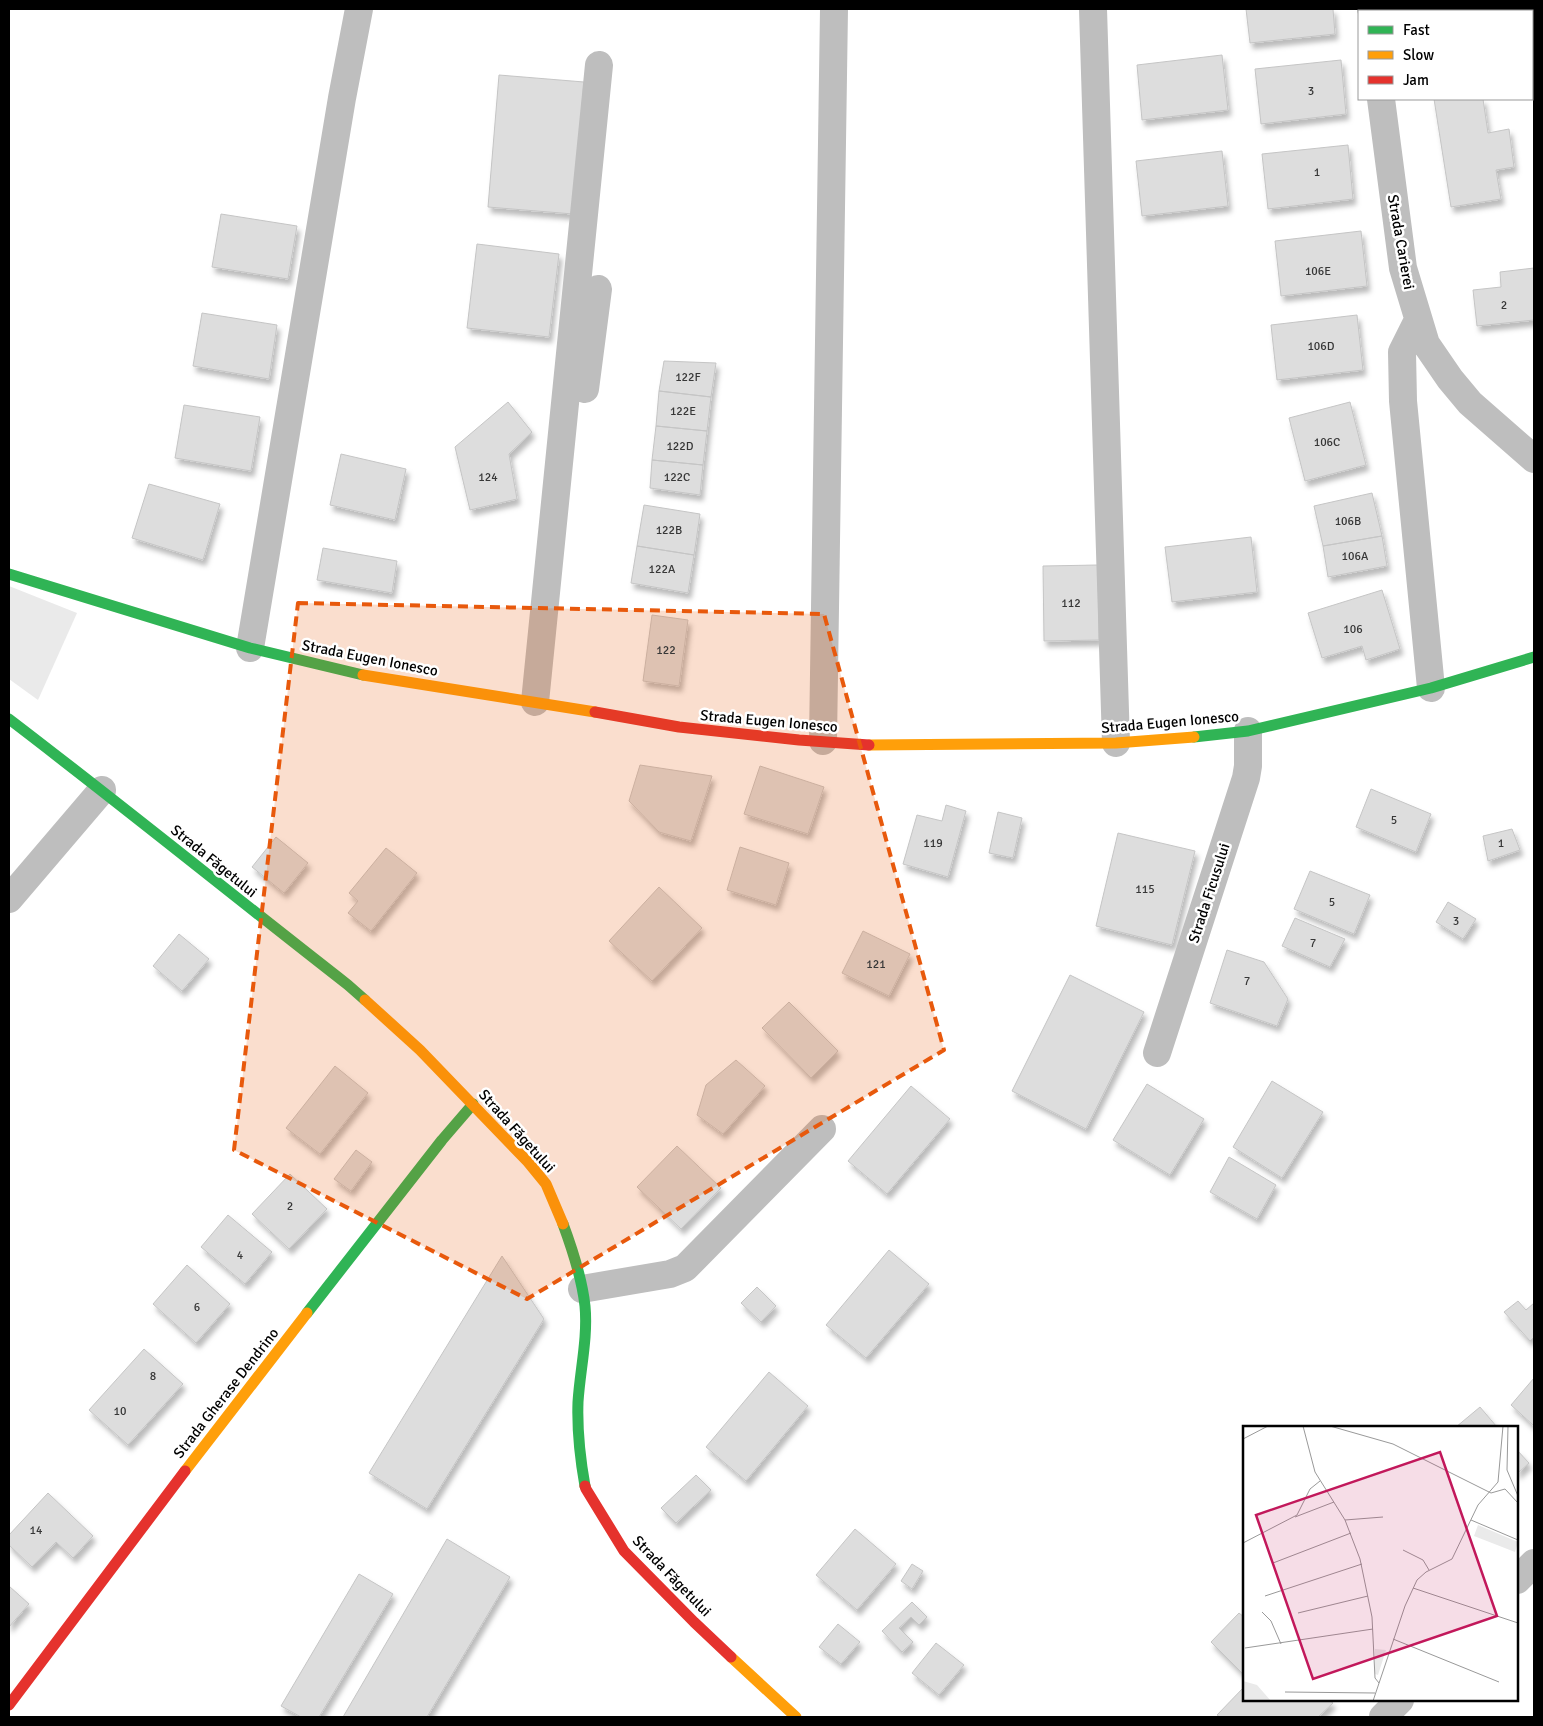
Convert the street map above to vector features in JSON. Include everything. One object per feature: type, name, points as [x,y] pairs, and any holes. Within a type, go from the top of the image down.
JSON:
[{"type":"street","points":[[250,648],[342,98],[359,9]]},
{"type":"street","points":[[823,741],[834,9]]},
{"type":"street","points":[[1092,9],[1116,743]]},
{"type":"street","points":[[536,694],[599,65]]},
{"type":"street","name":"Strada Carierei","points":[[1382,100],[1403,268],[1426,344],[1470,403],[1534,459]]},
{"type":"street","points":[[536,694],[555,628],[598,289]]},
{"type":"street","points":[[1418,320],[1402,352],[1403,402],[1431,688]]},
{"type":"street","name":"Strada Eugen Ionesco","points":[[9,574],[250,648],[349,673],[536,694],[679,727],[877,746],[1116,743],[1248,731],[1431,688],[1534,657]]},
{"type":"street","name":"Strada Făgetului","points":[[9,719],[102,790],[348,985],[420,1050],[528,1162],[546,1184],[560,1215],[576,1260],[585,1306],[584,1347],[578,1402],[579,1451],[586,1489],[624,1551],[694,1622],[796,1717]]},
{"type":"street","name":"Strada Ficusului","points":[[1157,1053],[1246,778],[1248,731]]},
{"type":"street","points":[[9,899],[102,790]]},
{"type":"street","name":"Strada Gherase Dendrino","points":[[9,1705],[229,1412],[442,1140],[473,1104]]},
{"type":"street","points":[[582,1290],[670,1274],[685,1268],[822,1129]]},
{"type":"street","points":[[1518,1579],[1534,1562]]},
{"type":"street","points":[[1384,1717],[1399,1701]]},
{"type":"highlighted area","points":[[298,603],[824,614],[944,1050],[527,1299],[234,1150]]},
{"type":"shaded area","points":[[9,586],[77,613],[38,700],[9,679]]},
{"type":"building","points":[[1246,9],[1333,9],[1335,34],[1250,43]]},
{"type":"building","points":[[1222,55],[1228,110],[1142,120],[1137,65]]},
{"type":"building","points":[[1341,60],[1346,114],[1261,124],[1255,69]]},
{"type":"building","points":[[499,75],[584,82],[573,214],[488,207]]},
{"type":"building","points":[[1434,100],[1483,100],[1488,133],[1509,129],[1514,167],[1496,170],[1501,199],[1451,207]]},
{"type":"building","points":[[1348,145],[1353,199],[1268,209],[1262,154]]},
{"type":"building","points":[[1222,151],[1228,206],[1142,216],[1136,161]]},
{"type":"building","points":[[221,214],[297,226],[288,279],[212,267]]},
{"type":"building","points":[[1361,231],[1367,286],[1281,296],[1275,241]]},
{"type":"building","points":[[477,244],[559,254],[549,337],[467,328]]},
{"type":"building","points":[[1534,268],[1534,320],[1477,326],[1473,290],[1501,287],[1500,272]]},
{"type":"building","points":[[202,313],[277,325],[269,379],[193,366]]},
{"type":"building","points":[[1357,315],[1363,370],[1277,380],[1271,325]]},
{"type":"building","points":[[664,361],[716,363],[711,397],[659,391]]},
{"type":"building","points":[[659,391],[711,397],[707,431],[656,426]]},
{"type":"building","points":[[508,402],[532,432],[509,454],[517,499],[470,510],[455,447]]},
{"type":"building","points":[[1350,402],[1366,465],[1305,481],[1289,418]]},
{"type":"building","points":[[184,405],[260,417],[251,471],[175,458]]},
{"type":"building","points":[[656,426],[707,431],[703,465],[652,460]]},
{"type":"building","points":[[341,454],[406,469],[395,520],[330,505]]},
{"type":"building","points":[[652,460],[703,465],[700,495],[650,488]]},
{"type":"building","points":[[149,484],[220,504],[203,560],[132,538]]},
{"type":"building","points":[[1372,493],[1382,536],[1323,546],[1314,506]]},
{"type":"building","points":[[644,505],[700,514],[694,555],[637,546]]},
{"type":"building","points":[[1382,536],[1387,566],[1328,577],[1323,546]]},
{"type":"building","points":[[1251,537],[1257,592],[1172,602],[1165,547]]},
{"type":"building","points":[[637,546],[694,555],[688,593],[631,583]]},
{"type":"building","points":[[323,548],[397,561],[392,593],[317,580]]},
{"type":"building","points":[[1098,565],[1099,640],[1044,641],[1043,566]]},
{"type":"building","points":[[1382,590],[1400,649],[1366,660],[1362,646],[1322,658],[1308,613]]},
{"type":"building","points":[[652,615],[688,620],[679,686],[643,681]]},
{"type":"building","points":[[640,765],[712,776],[691,841],[659,832],[629,801]]},
{"type":"building","points":[[760,766],[824,787],[808,834],[744,814]]},
{"type":"building","points":[[1371,789],[1431,814],[1416,852],[1356,827]]},
{"type":"building","points":[[946,805],[966,811],[948,877],[903,864],[917,815],[942,821]]},
{"type":"building","points":[[998,812],[1022,818],[1013,858],[989,853]]},
{"type":"building","points":[[1512,829],[1520,850],[1488,861],[1483,836]]},
{"type":"building","points":[[1118,833],[1195,851],[1172,945],[1096,926]]},
{"type":"building","points":[[276,837],[308,863],[284,893],[252,867]]},
{"type":"building","points":[[740,847],[789,863],[776,905],[727,890]]},
{"type":"building","points":[[386,848],[417,873],[371,931],[348,913],[358,901],[349,893]]},
{"type":"building","points":[[1310,871],[1370,895],[1354,934],[1294,909]]},
{"type":"building","points":[[659,887],[702,928],[652,981],[609,941]]},
{"type":"building","points":[[1448,902],[1476,919],[1463,939],[1436,922]]},
{"type":"building","points":[[1295,918],[1345,939],[1330,967],[1282,946]]},
{"type":"building","points":[[863,931],[910,954],[889,996],[842,973]]},
{"type":"building","points":[[179,934],[209,959],[182,991],[153,966]]},
{"type":"building","points":[[1227,950],[1264,962],[1288,999],[1277,1026],[1210,1003]]},
{"type":"building","points":[[1070,975],[1144,1012],[1086,1129],[1012,1091]]},
{"type":"building","points":[[789,1002],[838,1051],[811,1078],[762,1028]]},
{"type":"building","points":[[736,1060],[765,1086],[723,1134],[697,1115],[706,1085]]},
{"type":"building","points":[[335,1066],[368,1093],[320,1154],[286,1128]]},
{"type":"building","points":[[1272,1081],[1323,1112],[1282,1178],[1233,1147]]},
{"type":"building","points":[[1147,1084],[1204,1119],[1170,1175],[1113,1140]]},
{"type":"building","points":[[911,1086],[950,1119],[887,1194],[848,1161]]},
{"type":"building","points":[[677,1146],[721,1188],[681,1229],[637,1187]]},
{"type":"building","points":[[356,1150],[372,1162],[351,1191],[334,1179]]},
{"type":"building","points":[[1229,1157],[1276,1185],[1257,1219],[1210,1192]]},
{"type":"building","points":[[290,1174],[327,1209],[289,1249],[252,1214]]},
{"type":"building","points":[[228,1215],[272,1252],[245,1284],[201,1247]]},
{"type":"building","points":[[889,1250],[929,1284],[866,1358],[826,1325]]},
{"type":"building","points":[[502,1256],[544,1319],[427,1509],[369,1473]]},
{"type":"building","points":[[187,1265],[230,1304],[196,1343],[153,1304]]},
{"type":"building","points":[[757,1287],[776,1306],[761,1322],[741,1303]]},
{"type":"building","points":[[1518,1301],[1526,1310],[1534,1303],[1534,1337],[1530,1341],[1504,1312]]},
{"type":"building","points":[[144,1349],[183,1384],[128,1445],[89,1410]]},
{"type":"building","points":[[769,1372],[808,1406],[746,1481],[706,1447]]},
{"type":"building","points":[[1534,1378],[1534,1426],[1511,1405]]},
{"type":"building","points":[[1480,1407],[1496,1426],[1457,1426]]},
{"type":"building","points":[[1518,1451],[1529,1463],[1518,1473]]},
{"type":"building","points":[[696,1475],[711,1490],[676,1523],[661,1508]]},
{"type":"building","points":[[48,1493],[93,1536],[73,1558],[56,1542],[32,1567],[9,1545],[9,1535]]},
{"type":"building","points":[[855,1529],[896,1564],[857,1610],[816,1575]]},
{"type":"building","points":[[447,1539],[510,1577],[427,1717],[343,1717]]},
{"type":"building","points":[[912,1564],[923,1571],[912,1589],[901,1581]]},
{"type":"building","points":[[359,1574],[393,1594],[319,1717],[301,1717],[281,1706]]},
{"type":"building","points":[[9,1586],[29,1604],[9,1627]]},
{"type":"building","points":[[912,1602],[927,1617],[919,1625],[911,1617],[899,1628],[913,1642],[902,1652],[882,1631]]},
{"type":"building","points":[[1239,1613],[1243,1616],[1243,1674],[1211,1642]]},
{"type":"building","points":[[838,1624],[860,1642],[841,1664],[819,1647]]},
{"type":"building","points":[[936,1643],[964,1665],[939,1695],[912,1673]]},
{"type":"building","points":[[1243,1688],[1243,1701],[1330,1701],[1333,1703],[1318,1717],[1220,1717],[1217,1715]]},
{"type":"traffic: fast","points":[[9,574],[250,648],[363,675]]},
{"type":"traffic: fast","points":[[1194,737],[1248,731],[1431,688],[1534,657]]},
{"type":"traffic: fast","points":[[9,719],[365,1000]]},
{"type":"traffic: fast","points":[[307,1313],[442,1140],[473,1104]]},
{"type":"traffic: fast","points":[[563,1224],[577,1265],[585,1306],[586,1318],[578,1413],[579,1444],[585,1486]]},
{"type":"traffic: slow","points":[[363,675],[595,712]]},
{"type":"traffic: slow","points":[[869,745],[1116,743],[1194,737]]},
{"type":"traffic: slow","points":[[365,1000],[420,1050],[528,1162],[546,1184],[563,1224]]},
{"type":"traffic: slow","points":[[185,1471],[307,1313]]},
{"type":"traffic: slow","points":[[731,1657],[796,1717]]},
{"type":"traffic: jam","points":[[595,712],[679,727],[799,740],[869,745]]},
{"type":"traffic: jam","points":[[9,1705],[185,1471]]},
{"type":"traffic: jam","points":[[585,1486],[624,1551],[731,1657]]}]
